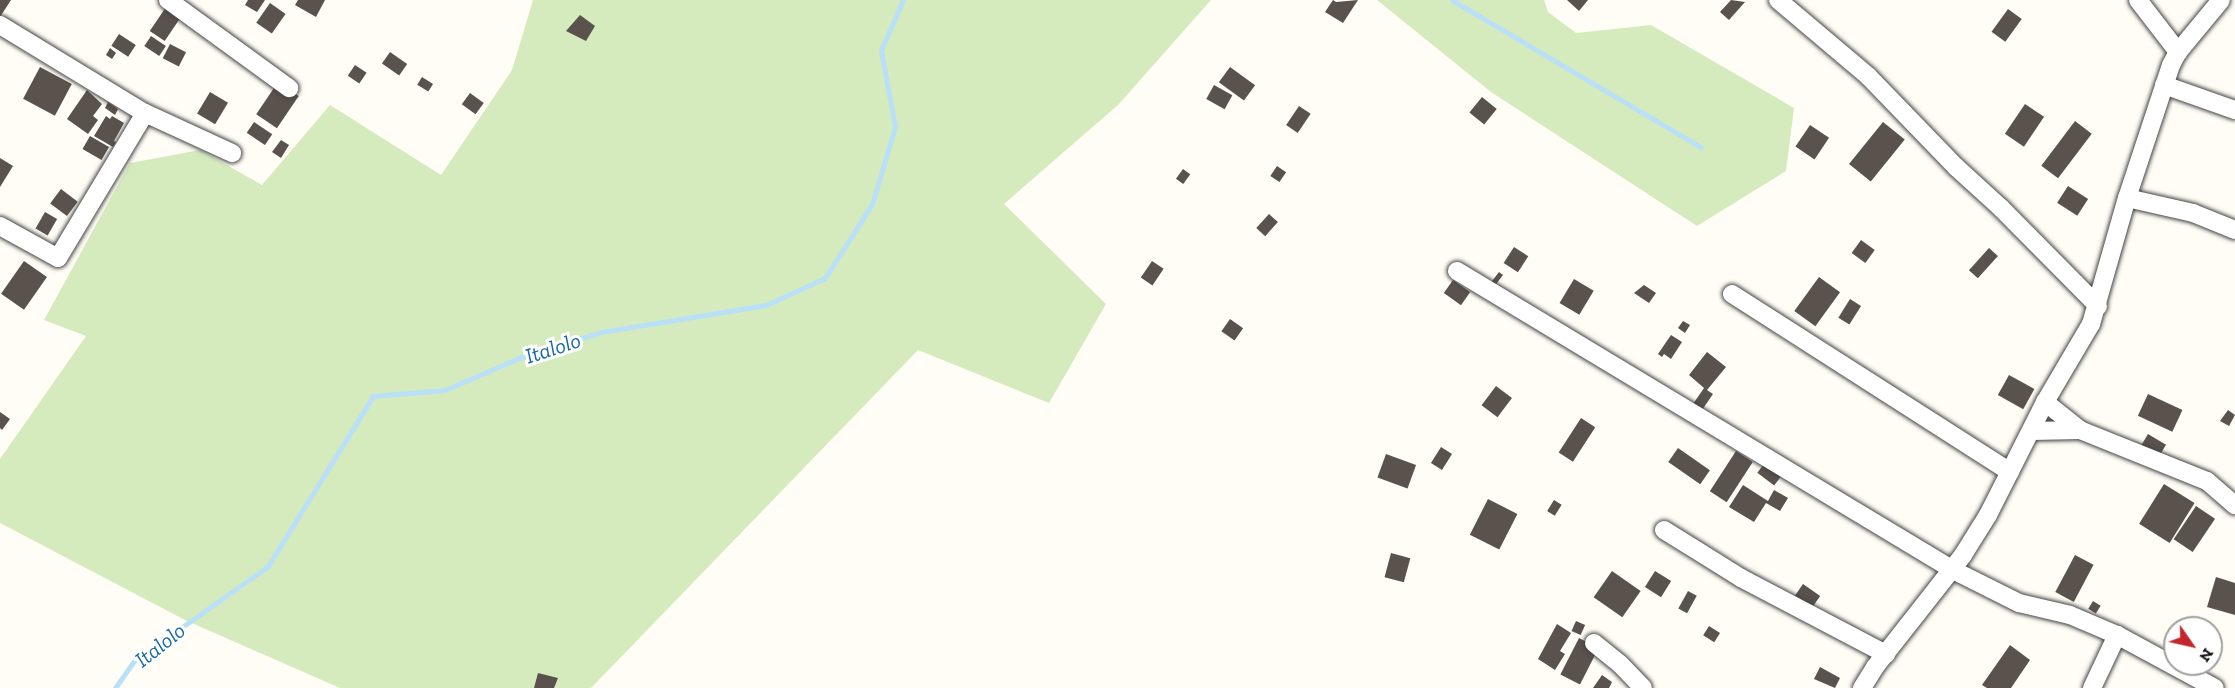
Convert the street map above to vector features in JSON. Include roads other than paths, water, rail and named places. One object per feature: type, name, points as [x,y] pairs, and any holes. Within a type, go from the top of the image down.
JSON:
[{"type":"street","points":[[168,0],[289,88]]},
{"type":"street","points":[[1778,0],[1868,76],[1956,167],[2001,208],[2098,306]]},
{"type":"street","points":[[2138,0],[2178,52]]},
{"type":"street","points":[[1862,688],[1953,570],[1988,515],[2045,402],[2091,324],[2127,198],[2164,85],[2178,52],[2221,0]]},
{"type":"street","points":[[0,25],[145,113],[232,153]]},
{"type":"street","points":[[2164,85],[2235,110]]},
{"type":"street","points":[[0,226],[58,258],[145,113]]},
{"type":"street","points":[[2127,198],[2193,213],[2235,230]]},
{"type":"street","points":[[1458,271],[1953,570],[2019,603],[2070,615],[2117,635],[2215,688]]},
{"type":"street","points":[[1732,294],[2010,472]]},
{"type":"street","points":[[2045,402],[2080,430],[2207,481],[2235,505]]},
{"type":"street","points":[[2032,431],[2080,430]]},
{"type":"street","points":[[1665,530],[1741,578],[1886,654]]},
{"type":"street","points":[[2092,688],[2117,635]]},
{"type":"street","points":[[1594,643],[1620,664],[1643,688]]},
{"type":"waterway","name":"Italolo","points":[[115,688],[134,661],[268,566],[373,396],[445,390],[526,355],[601,332],[766,305],[825,278],[872,204],[895,127],[881,50],[903,0]]},
{"type":"waterway","points":[[1452,0],[1701,147]]}]
